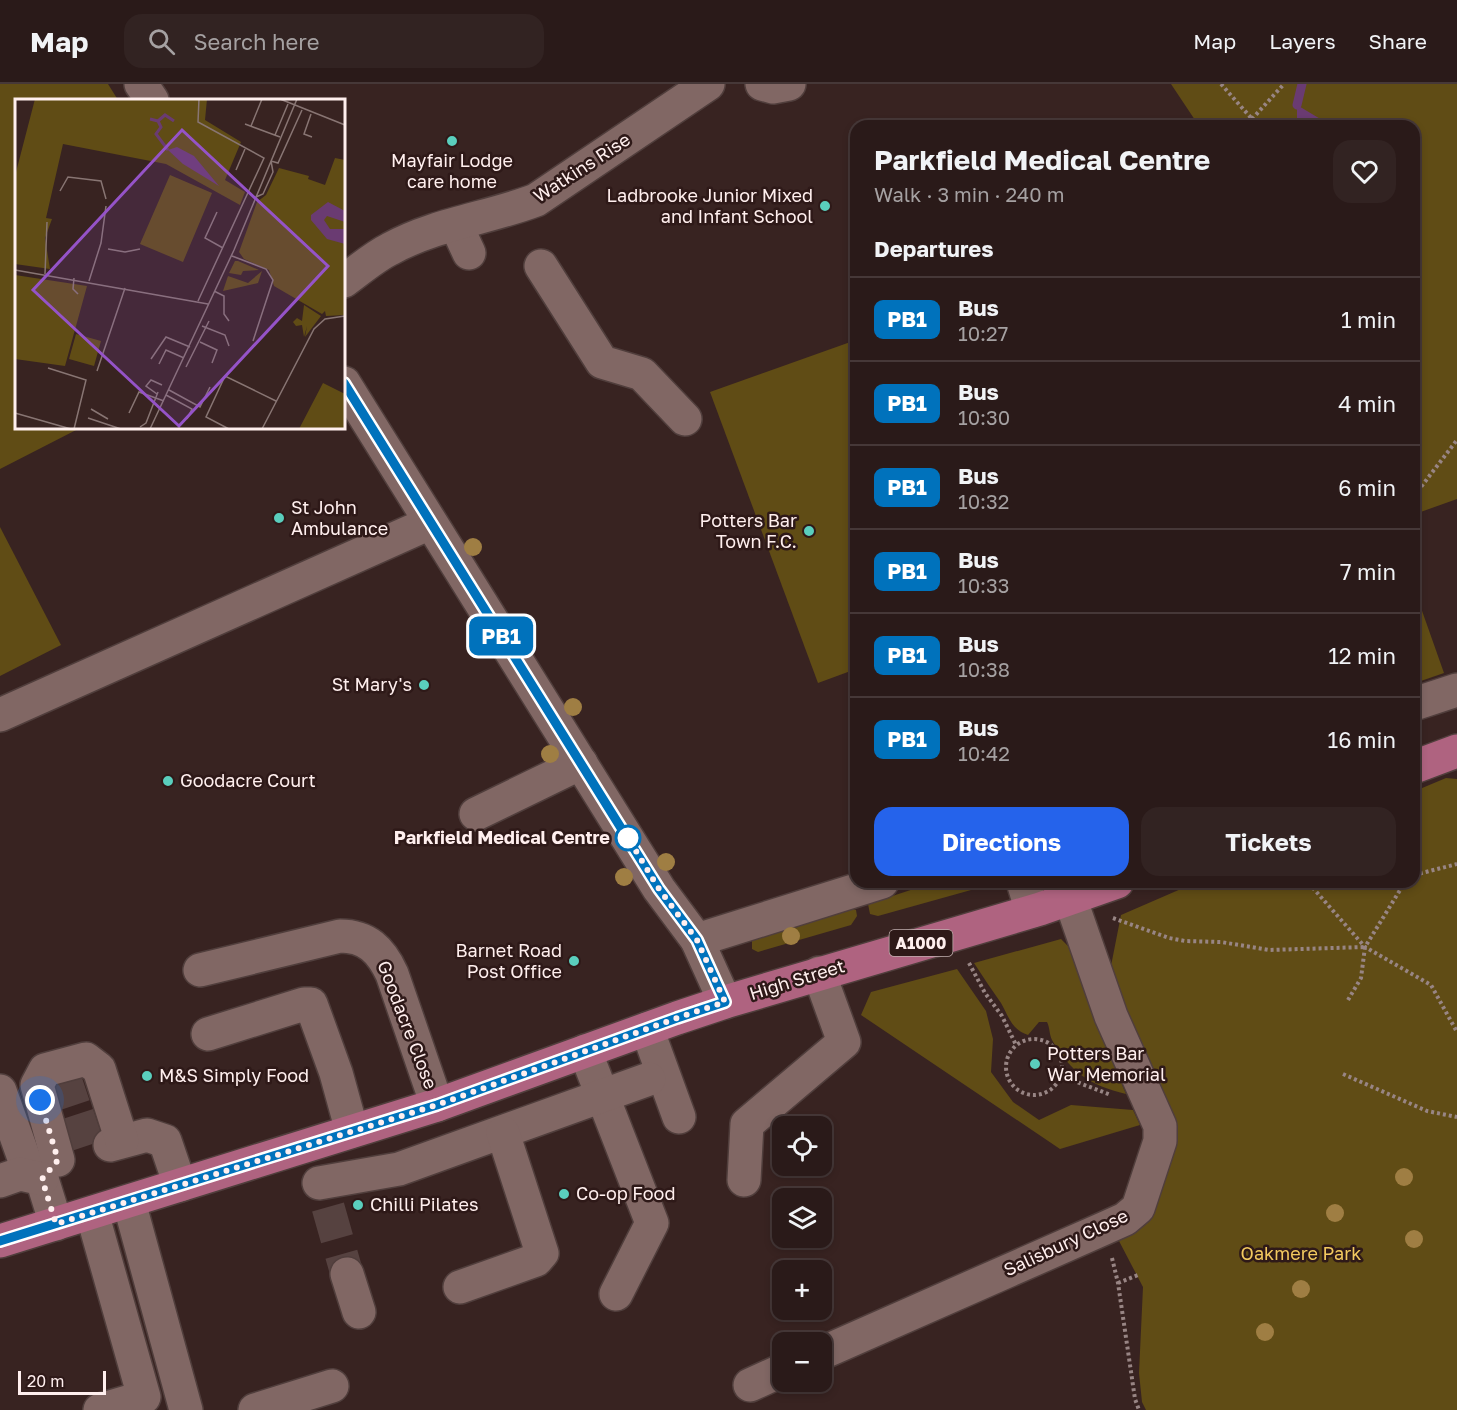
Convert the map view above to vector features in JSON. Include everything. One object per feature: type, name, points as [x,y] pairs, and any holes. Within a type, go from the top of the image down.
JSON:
[{"type":"main road","points":[[1420,765],[1457,751]]},
{"type":"main road","name":"High Street","points":[[0,1242],[437,1105],[725,1002],[819,973],[1028,897],[1070,898],[1099,888]]},
{"type":"street","points":[[141,84],[151,99]]},
{"type":"street","points":[[762,84],[773,87],[789,84]]},
{"type":"street","name":"Watkins Rise","points":[[345,279],[390,249],[435,230],[463,239],[506,211],[536,200],[704,88]]},
{"type":"street","points":[[541,266],[602,362],[642,374],[685,419]]},
{"type":"street","points":[[345,385],[659,889],[697,940],[725,1002]]},
{"type":"street","points":[[0,714],[430,523]]},
{"type":"street","points":[[1420,702],[1457,690]]},
{"type":"street","points":[[476,814],[582,763]]},
{"type":"street","points":[[697,940],[863,888]]},
{"type":"street","name":"Salisbury Close","points":[[832,1349],[1125,1219],[1138,1208],[1160,1141],[1160,1126],[1111,1016],[1070,898]]},
{"type":"street","name":"Goodacre Close","points":[[200,970],[340,936],[351,936],[373,945],[385,958],[392,974],[437,1105]]},
{"type":"street","points":[[744,1180],[747,1124],[844,1042],[819,973]]},
{"type":"street","points":[[208,1034],[304,1004],[311,1004],[336,1073],[352,1131]]},
{"type":"street","points":[[647,1029],[679,1117]]},
{"type":"street","points":[[585,1051],[652,1223],[616,1294]]},
{"type":"street","points":[[56,1224],[55,1133],[37,1085],[45,1070],[86,1059],[99,1070],[106,1111],[147,1135],[165,1141],[180,1185]]},
{"type":"street","points":[[307,1146],[323,1195],[649,1079]]},
{"type":"street","points":[[0,1090],[25,1161],[55,1133]]},
{"type":"street","points":[[0,1181],[20,1174],[55,1133]]},
{"type":"street","points":[[460,1287],[536,1260],[542,1253],[502,1133]]},
{"type":"street","points":[[129,1202],[186,1410]]},
{"type":"street","points":[[92,1213],[144,1397],[100,1410]]},
{"type":"street","points":[[347,1274],[359,1312]]},
{"type":"street","points":[[750,1385],[772,1375]]},
{"type":"street","points":[[255,1410],[332,1386]]},
{"type":"path","points":[[1221,84],[1252,119],[1284,84]]},
{"type":"path","points":[[1420,488],[1457,440]]},
{"type":"path","points":[[1420,873],[1457,864]]},
{"type":"path","points":[[1313,888],[1365,947],[1431,985],[1457,1032]]},
{"type":"path","points":[[1348,1000],[1361,978],[1365,947],[1401,888]]},
{"type":"path","points":[[1113,918],[1169,938],[1185,941],[1221,942],[1269,950],[1365,947]]},
{"type":"path","points":[[967,958],[985,993],[1002,1016],[1016,1045]]},
{"type":"path","points":[[1033,1039],[1050,1044],[1061,1059],[1061,1076],[1050,1091],[1031,1096],[1014,1088],[1006,1071],[1006,1061],[1016,1045],[1033,1039]]},
{"type":"path","points":[[1343,1074],[1426,1111],[1457,1116]]},
{"type":"path","points":[[1061,1076],[1130,1101],[1146,1094]]},
{"type":"path","points":[[1105,1228],[1118,1282],[1135,1399],[1139,1410]]},
{"type":"path","points":[[1118,1282],[1138,1275]]},
{"type":"green space","points":[[0,84],[108,84],[117,99],[15,99],[15,429],[78,429],[0,469]]},
{"type":"green space","points":[[1171,84],[1457,84],[1457,499],[1420,512],[1420,120],[1195,120]]},
{"type":"green space","name":"Potters Bar Town F.C.","points":[[850,342],[850,671],[818,683],[710,392]]},
{"type":"green space","points":[[0,527],[61,645],[0,676]]},
{"type":"green space","points":[[1420,605],[1444,673],[1420,681]]},
{"type":"green space","name":"Oakmere Park","points":[[1446,778],[1457,779],[1457,1410],[1146,1410],[1142,1402],[1139,1373],[1143,1287],[1119,1241],[1150,1214],[1171,1143],[1110,971],[1121,915],[1183,888],[1420,888],[1420,789]]},
{"type":"green space","points":[[917,888],[978,888],[878,916],[870,914],[868,904]]},
{"type":"green space","points":[[853,909],[856,910],[857,916],[851,925],[758,952],[752,949],[752,938],[758,936],[761,938]]},
{"type":"green space","points":[[1061,939],[1074,952],[1093,1016],[1126,1094],[1092,1082],[1074,1069],[1052,1040],[1047,1022],[1039,1022],[1028,1035],[1018,1029],[1011,1022],[974,963]]},
{"type":"green space","points":[[957,969],[986,1011],[993,1039],[991,1072],[1013,1102],[1039,1120],[1071,1105],[1133,1110],[1140,1125],[1060,1149],[861,1015],[871,992]]},
{"type":"shaded area","points":[[1297,105],[1322,120],[1297,120]]},
{"type":"waterway","points":[[1297,105],[1302,84]]},
{"type":"tunnel","points":[[53,1095],[89,1083]]},
{"type":"tunnel","points":[[67,1135],[103,1123]]},
{"type":"tunnel","points":[[328,1207],[347,1274]]},
{"type":"bus line","name":"PB1","points":[[0,1241],[437,1105],[725,1002],[697,940],[659,889],[345,385]]},
{"type":"place","name":"Mayfair Lodge care home","points":[[452,141]]},
{"type":"place","name":"Ladbrooke Junior Mixed and Infant School","points":[[825,206]]},
{"type":"place","name":"St John Ambulance","points":[[279,518]]},
{"type":"place","name":"Potters Bar Town F.C.","points":[[809,531]]},
{"type":"place","name":"St Mary's","points":[[424,685]]},
{"type":"place","name":"Goodacre Court","points":[[168,781]]},
{"type":"place","name":"Parkfield Medical Centre","points":[[628,838]]},
{"type":"place","name":"Barnet Road Post Office","points":[[574,961]]},
{"type":"place","name":"Potters Bar War Memorial","points":[[1035,1064]]},
{"type":"place","name":"M&S Simply Food","points":[[147,1076]]},
{"type":"place","name":"Co-op Food","points":[[564,1194]]},
{"type":"place","name":"Chilli Pilates","points":[[358,1205]]},
{"type":"route","points":[[40,1100],[58,1160],[42,1179],[56,1224],[437,1105],[725,1002],[697,940],[659,889],[624,831],[628,838]]}]
